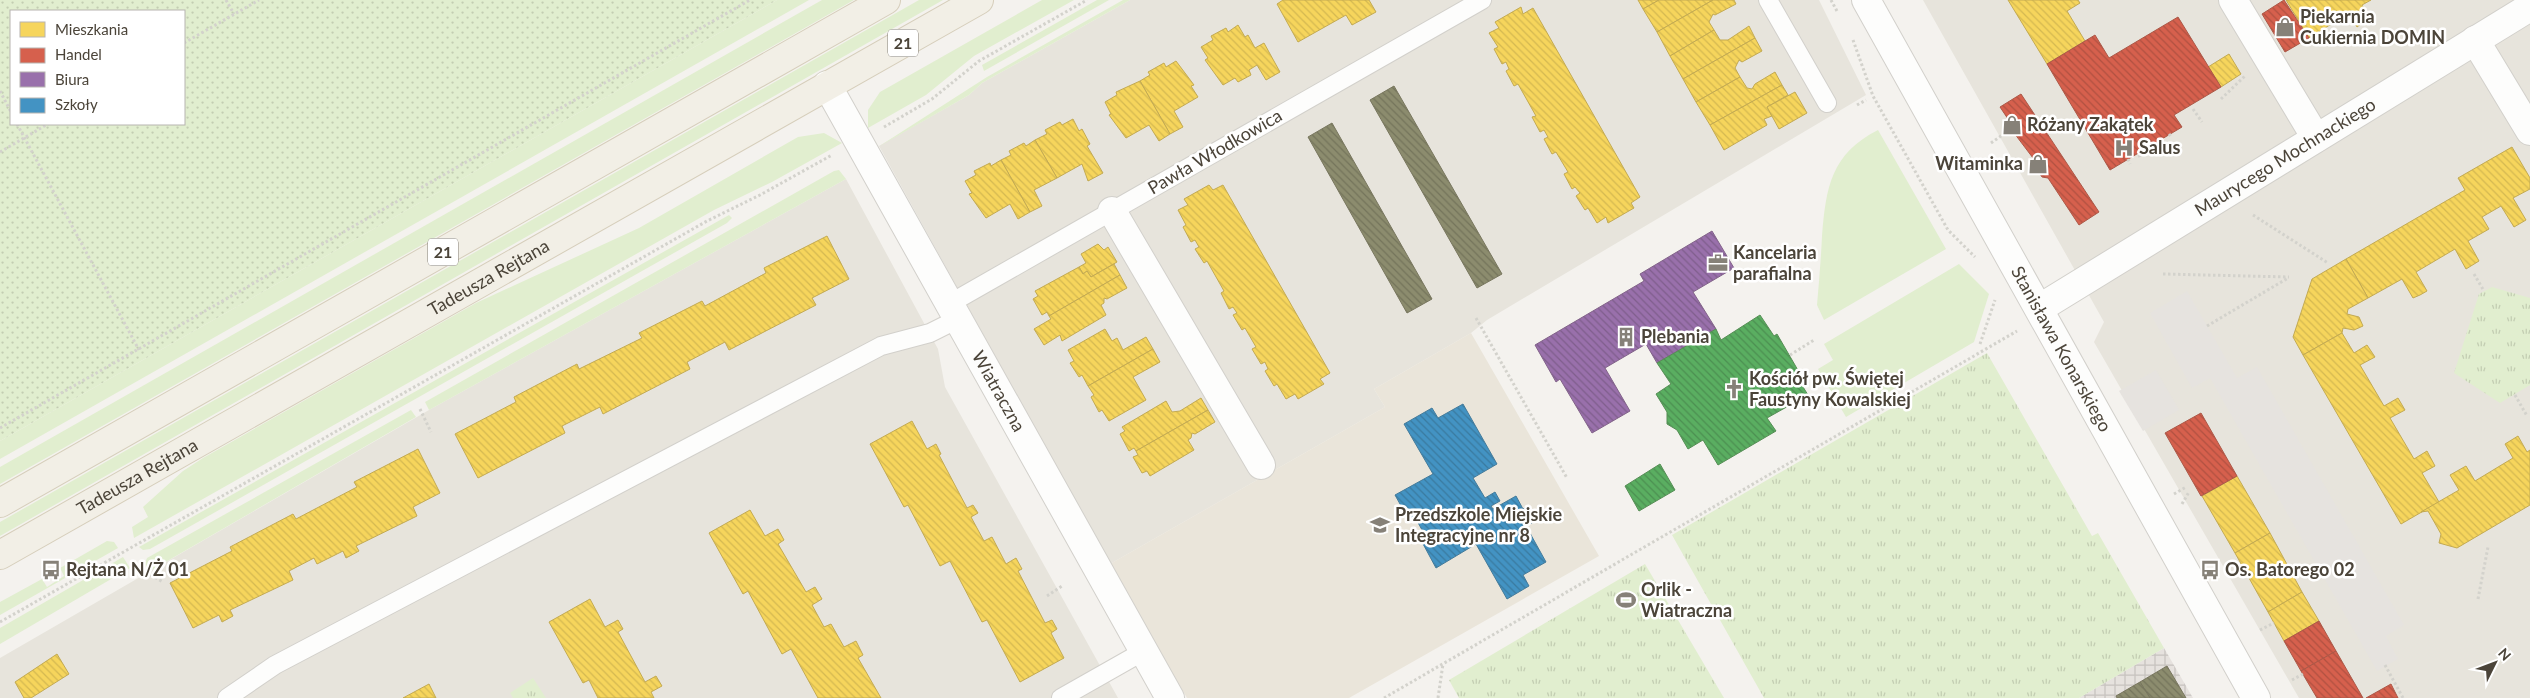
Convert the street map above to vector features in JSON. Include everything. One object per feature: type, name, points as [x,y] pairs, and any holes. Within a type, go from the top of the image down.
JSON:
[{"type":"main road","name":"21","points":[[0,503],[886,0]]},
{"type":"main road","name":"Tadeusza Rejtana","points":[[0,555],[979,0]]},
{"type":"street","name":"Stanisława Konarskiego","points":[[1866,0],[2040,308],[2256,698]]},
{"type":"street","points":[[2234,0],[2316,138]]},
{"type":"street","name":"Maurycego Mochnackiego","points":[[2040,308],[2530,7]]},
{"type":"street","points":[[2475,40],[2530,131]]},
{"type":"street","name":"Wiatraczna","points":[[827,85],[1170,698]]},
{"type":"street","points":[[1112,211],[1261,465]]},
{"type":"lane","name":"Pawła Włodkowica","points":[[227,698],[275,665],[881,346],[930,333],[953,312],[1112,211],[1482,0]]},
{"type":"lane","points":[[1768,0],[1827,103]]},
{"type":"lane","points":[[1060,698],[1144,651]]},
{"type":"path","points":[[226,0],[234,14]]},
{"type":"path","points":[[185,43],[259,0]]},
{"type":"path","points":[[0,428],[750,0]]},
{"type":"path","points":[[880,129],[932,99],[979,61],[1087,0]]},
{"type":"path","points":[[1831,0],[1839,14]]},
{"type":"path","points":[[1851,36],[1868,86],[1888,123]]},
{"type":"path","points":[[0,90],[10,110]]},
{"type":"path","points":[[1856,105],[1866,100]]},
{"type":"path","points":[[2193,109],[2202,122]]},
{"type":"path","points":[[18,125],[138,350]]},
{"type":"path","points":[[0,152],[46,125]]},
{"type":"path","points":[[1992,143],[2008,131]]},
{"type":"path","points":[[2170,134],[2172,138]]},
{"type":"path","points":[[0,622],[707,221],[760,195],[838,152]]},
{"type":"path","points":[[2128,159],[2130,164]]},
{"type":"path","points":[[2253,215],[2328,263]]},
{"type":"path","points":[[2163,274],[2289,277],[2207,326]]},
{"type":"path","points":[[2474,274],[2484,291]]},
{"type":"path","points":[[1980,344],[1995,300]]},
{"type":"path","points":[[1476,318],[1568,478]]},
{"type":"path","points":[[1384,698],[2009,336]]},
{"type":"path","points":[[1790,355],[1814,340]]},
{"type":"path","points":[[2515,395],[2527,416]]},
{"type":"path","points":[[420,409],[431,432]]},
{"type":"path","points":[[2169,497],[2186,487]]},
{"type":"path","points":[[2177,512],[2189,492]]},
{"type":"path","points":[[1532,513],[1540,508]]},
{"type":"path","points":[[2478,599],[2488,547]]},
{"type":"path","points":[[142,570],[163,582]]},
{"type":"path","points":[[1047,596],[1062,586]]},
{"type":"path","points":[[2260,630],[2274,623]]},
{"type":"path","points":[[1438,698],[1444,664]]},
{"type":"path","points":[[2385,664],[2404,698]]},
{"type":"path","points":[[2292,680],[2303,674]]},
{"type":"shaded area","points":[[1130,0],[1819,0],[1866,95],[1487,320],[1471,333],[1374,389],[1385,407],[1110,564],[879,146],[969,95],[982,83]]},
{"type":"shaded area","points":[[1923,0],[2530,0],[2530,698],[2299,698],[2094,342],[2104,322]]},
{"type":"shaded area","points":[[846,179],[938,349],[945,387],[1118,698],[0,698],[0,658],[429,410]]},
{"type":"shaded area","points":[[2187,291],[2237,378],[2257,367],[2404,625],[2386,636],[2398,659],[2377,671],[2210,378],[2192,388],[2150,313]]},
{"type":"shaded area","name":"Przedszkole Miejskie Integracyjne nr 8","points":[[1471,333],[1599,556],[1349,698],[1187,698],[1110,564],[1385,407],[1374,389]]},
{"type":"shaded area","points":[[2156,370],[2179,410],[2143,431],[2119,391]]},
{"type":"shaded area","points":[[2164,648],[2193,698],[2079,698]]},
{"type":"green space","points":[[0,0],[777,0],[0,441]]},
{"type":"green space","points":[[777,0],[809,0],[0,459],[0,441]]},
{"type":"green space","points":[[822,0],[854,0],[0,484],[0,467]]},
{"type":"green space","points":[[919,0],[943,0],[0,536],[0,522]]},
{"type":"green space","points":[[1042,0],[1074,0],[974,56],[926,95],[868,128],[868,110],[880,92]]},
{"type":"green space","points":[[1097,0],[1109,0],[984,71],[982,65]]},
{"type":"green space","points":[[1123,0],[1130,0],[982,83],[969,95],[878,147],[987,77]]},
{"type":"green space","points":[[1878,130],[1946,249],[1824,320],[1817,305],[1824,218],[1829,187],[1841,161],[1850,150],[1862,139]]},
{"type":"green space","points":[[824,133],[842,143],[772,182],[714,210],[134,538],[132,527],[148,517],[143,507],[183,471],[203,458],[476,303],[639,228],[798,137]]},
{"type":"green space","points":[[839,170],[846,179],[429,410],[425,402],[834,171]]},
{"type":"green space","points":[[729,215],[732,218],[727,223],[150,549],[143,550],[139,547]]},
{"type":"green space","points":[[1959,264],[1989,294],[1974,342],[1846,417],[1818,369],[1833,360],[1824,344]]},
{"type":"green space","points":[[2492,287],[2530,298],[2530,385],[2500,403],[2454,373],[2479,294]]},
{"type":"green space","points":[[1987,353],[2092,536],[2098,533],[2164,648],[2079,698],[1764,698],[1672,535]]},
{"type":"green space","points":[[411,410],[416,417],[150,571],[144,566],[147,558]]},
{"type":"green space","points":[[107,541],[114,542],[118,548],[0,615],[0,602],[42,579],[47,587],[64,576],[60,568]]},
{"type":"green space","points":[[123,557],[130,568],[0,644],[0,628]]},
{"type":"green space","name":"Orlik - Wiatraczna","points":[[1645,564],[1724,698],[1459,698],[1449,680]]},
{"type":"green space","points":[[533,678],[546,698],[513,698],[510,693]]},
{"type":"building: Mieszkania","points":[[1283,0],[1369,0],[1376,12],[1352,25],[1346,15],[1298,42],[1277,4]]},
{"type":"building: Mieszkania","points":[[1638,0],[1659,0],[1643,9]]},
{"type":"building: Mieszkania","points":[[1659,0],[1713,0],[1657,32],[1643,9]]},
{"type":"building: Mieszkania","points":[[1713,0],[1734,0],[1736,4],[1715,15],[1713,14],[1709,22],[1714,30],[1670,56],[1657,32]]},
{"type":"building: Mieszkania","points":[[2008,0],[2078,0],[2080,3],[2067,11],[2085,41],[2047,64]]},
{"type":"building: Mieszkania","points":[[2286,0],[2371,0],[2362,5],[2368,15],[2366,21],[2357,27],[2349,13],[2309,38]]},
{"type":"building: Mieszkania","points":[[1521,7],[1523,14],[1533,8],[1640,197],[1631,203],[1634,208],[1608,223],[1606,217],[1597,223],[1588,208],[1585,210],[1576,196],[1580,193],[1575,187],[1572,189],[1564,174],[1568,172],[1556,152],[1552,154],[1544,139],[1548,137],[1544,130],[1540,132],[1532,117],[1536,116],[1518,84],[1514,86],[1506,71],[1509,69],[1506,62],[1502,64],[1494,49],[1498,47],[1489,33],[1499,28],[1495,22]]},
{"type":"building: Mieszkania","points":[[1238,25],[1245,37],[1248,35],[1255,48],[1264,43],[1280,72],[1266,80],[1257,65],[1249,70],[1251,75],[1238,82],[1235,78],[1223,85],[1205,60],[1208,58],[1201,47],[1213,40],[1211,36],[1226,28],[1228,32]]},
{"type":"building: Mieszkania","points":[[1749,26],[1755,38],[1683,79],[1670,56],[1714,30],[1720,40],[1728,40]]},
{"type":"building: Mieszkania","points":[[1755,38],[1762,51],[1742,62],[1739,60],[1735,68],[1740,77],[1696,102],[1683,79]]},
{"type":"building: Mieszkania","points":[[2229,54],[2241,74],[2221,87],[2208,67]]},
{"type":"building: Mieszkania","points":[[1176,61],[1194,85],[1191,86],[1198,97],[1174,111],[1183,127],[1170,134],[1140,81],[1150,75],[1148,72],[1164,63],[1166,67]]},
{"type":"building: Mieszkania","points":[[1775,72],[1782,85],[1710,125],[1696,102],[1740,77],[1747,88],[1752,89],[1755,84]]},
{"type":"building: Mieszkania","points":[[1140,81],[1170,134],[1159,141],[1149,125],[1126,138],[1109,115],[1111,114],[1105,102],[1117,95],[1116,92]]},
{"type":"building: Mieszkania","points":[[1782,85],[1788,95],[1767,107],[1772,116],[1764,119],[1767,125],[1724,150],[1710,125]]},
{"type":"building: Mieszkania","points":[[1795,92],[1807,113],[1779,129],[1767,107]]},
{"type":"building: Mieszkania","points":[[1073,119],[1079,131],[1082,129],[1090,144],[1087,146],[1103,173],[1088,181],[1082,164],[1057,178],[1035,140],[1047,134],[1045,130],[1060,122],[1062,125]]},
{"type":"building: Mieszkania","points":[[1035,140],[1057,178],[1034,190],[1042,206],[1030,212],[1001,160],[1011,155],[1009,151],[1024,143],[1026,146]]},
{"type":"building: Mieszkania","points":[[2512,147],[2530,178],[2530,189],[2513,198],[2526,220],[2514,227],[2501,206],[2482,217],[2489,229],[2468,241],[2479,261],[2466,269],[2455,249],[2416,272],[2427,291],[2420,295],[2413,298],[2402,279],[2368,298],[2346,259],[2465,190],[2458,178]]},
{"type":"building: Mieszkania","points":[[1001,160],[1030,212],[1018,219],[1010,204],[986,218],[969,194],[972,193],[965,181],[976,175],[974,171],[990,163],[991,166]]},
{"type":"building: Mieszkania","points":[[1209,185],[1213,190],[1223,185],[1330,373],[1320,379],[1324,384],[1298,399],[1295,394],[1286,399],[1277,384],[1274,386],[1265,371],[1268,369],[1265,362],[1261,364],[1252,349],[1256,347],[1245,328],[1242,330],[1233,315],[1237,313],[1233,307],[1229,309],[1221,293],[1224,291],[1207,261],[1204,263],[1195,249],[1199,247],[1195,240],[1191,242],[1183,227],[1186,225],[1178,210],[1188,205],[1184,199]]},
{"type":"building: Mieszkania","points":[[827,236],[849,279],[812,298],[816,305],[729,350],[725,342],[687,362],[690,369],[603,414],[600,407],[562,426],[565,433],[478,478],[455,434],[516,402],[514,397],[577,364],[579,369],[642,338],[639,333],[702,301],[705,306],[766,273],[764,268]]},
{"type":"building: Mieszkania","points":[[1098,244],[1104,250],[1108,247],[1117,262],[1091,277],[1087,271],[1083,274],[1079,267],[1086,263],[1081,254]]},
{"type":"building: Mieszkania","points":[[2346,259],[2368,298],[2348,309],[2347,314],[2359,317],[2363,326],[2354,330],[2343,328],[2342,333],[2303,355],[2293,337],[2312,279]]},
{"type":"building: Mieszkania","points":[[1114,264],[1120,275],[1049,316],[1047,312],[1042,315],[1033,299],[1038,296],[1035,291],[1079,267],[1083,274],[1087,271],[1091,277]]},
{"type":"building: Mieszkania","points":[[1120,275],[1127,288],[1107,299],[1104,298],[1104,303],[1101,305],[1106,315],[1062,341],[1060,335],[1044,345],[1034,329],[1051,319],[1049,316]]},
{"type":"building: Mieszkania","points":[[1105,329],[1112,341],[1117,338],[1123,350],[1146,337],[1153,349],[1088,386],[1082,375],[1079,377],[1070,363],[1074,361],[1068,350]]},
{"type":"building: Mieszkania","points":[[2342,333],[2354,353],[2367,345],[2375,357],[2360,365],[2384,406],[2398,398],[2405,410],[2390,418],[2414,459],[2427,451],[2435,466],[2422,473],[2439,502],[2401,524],[2303,355]]},
{"type":"building: Mieszkania","points":[[1153,349],[1160,362],[1133,377],[1146,400],[1109,421],[1102,410],[1099,412],[1091,397],[1094,395],[1088,386]]},
{"type":"building: Mieszkania","points":[[1201,398],[1208,410],[1136,451],[1134,448],[1129,451],[1120,434],[1125,431],[1122,427],[1166,401],[1172,412],[1180,411]]},
{"type":"building: Mieszkania","points":[[1208,410],[1215,422],[1195,434],[1192,433],[1191,438],[1188,440],[1194,450],[1150,476],[1147,471],[1142,473],[1133,457],[1138,455],[1136,451]]},
{"type":"building: Mieszkania","points":[[912,421],[927,449],[936,444],[941,454],[939,455],[967,508],[973,505],[978,513],[971,517],[984,541],[992,537],[1006,564],[1016,558],[1022,569],[1018,571],[1045,623],[1052,620],[1057,629],[1051,633],[1064,658],[1020,682],[987,620],[982,622],[950,561],[940,566],[908,505],[904,507],[870,444]]},
{"type":"building: Mieszkania","points":[[2518,436],[2527,452],[2530,450],[2530,505],[2457,548],[2439,543],[2441,534],[2428,511],[2421,512],[2459,490],[2450,475],[2466,466],[2475,481],[2513,458],[2505,444]]},
{"type":"building: Mieszkania","points":[[418,449],[440,493],[413,507],[417,516],[356,546],[359,551],[346,558],[343,551],[317,564],[314,558],[289,571],[293,580],[230,610],[233,616],[222,622],[219,615],[193,628],[170,583],[232,551],[230,547],[293,514],[296,519],[357,487],[354,482]]},
{"type":"building: Mieszkania","points":[[2237,476],[2270,533],[2235,553],[2202,496]]},
{"type":"building: Mieszkania","points":[[750,510],[765,536],[778,529],[784,540],[778,544],[806,592],[815,587],[822,599],[812,605],[824,627],[831,624],[844,647],[856,641],[863,655],[858,658],[881,698],[818,698],[791,649],[782,654],[748,591],[743,594],[709,533]]},
{"type":"building: Mieszkania","points":[[2270,533],[2302,592],[2268,612],[2235,553]]},
{"type":"building: Mieszkania","points":[[2302,592],[2319,621],[2284,641],[2268,612]]},
{"type":"building: Mieszkania","points":[[590,599],[605,627],[618,620],[623,629],[618,632],[645,682],[656,676],[662,686],[651,692],[654,698],[598,698],[589,680],[583,683],[549,622]]},
{"type":"building: Mieszkania","points":[[57,654],[69,674],[31,698],[24,698],[15,682]]},
{"type":"building: Mieszkania","points":[[429,684],[436,698],[403,698]]},
{"type":"building: Handel","points":[[2284,0],[2309,38],[2285,52],[2262,14]]},
{"type":"building: Handel","points":[[2178,17],[2221,87],[2174,115],[2182,127],[2110,170],[2047,64],[2095,35],[2109,58]]},
{"type":"building: Handel","points":[[2021,94],[2099,212],[2079,225],[2048,178],[2042,177],[2035,166],[2036,162],[2008,125],[2010,122],[2000,107]]},
{"type":"building: Handel","points":[[2201,413],[2237,476],[2201,496],[2165,433]]},
{"type":"building: Handel","points":[[2319,621],[2336,651],[2301,671],[2284,641]]},
{"type":"building: Handel","points":[[2336,651],[2363,698],[2317,698],[2301,671]]},
{"type":"building: Handel","points":[[2391,684],[2398,698],[2366,698]]},
{"type":"building: Biura","name":"Plebania","points":[[1712,231],[1734,268],[1693,292],[1716,329],[1657,363],[1646,344],[1605,368],[1630,411],[1592,433],[1560,379],[1556,382],[1535,345],[1644,281],[1640,274]]},
{"type":"building: Szkoły","points":[[1463,404],[1497,464],[1473,478],[1485,498],[1495,492],[1500,501],[1491,506],[1493,509],[1516,496],[1523,509],[1528,506],[1537,520],[1526,526],[1546,562],[1523,575],[1529,586],[1507,599],[1476,544],[1436,568],[1422,542],[1427,539],[1416,519],[1410,522],[1395,495],[1433,474],[1404,424],[1432,408],[1438,418]]},
{"type":"building: Publiczne","name":"Kościół pw. Świętej Faustyny Kowalskiej","points":[[1760,315],[1774,336],[1777,334],[1799,372],[1795,374],[1808,395],[1767,418],[1776,431],[1718,465],[1703,440],[1688,449],[1677,430],[1667,424],[1667,412],[1656,394],[1671,384],[1657,363],[1716,329],[1721,340]]},
{"type":"building: Publiczne","points":[[1660,464],[1675,490],[1639,511],[1625,486]]},
{"type":"building: Przemysł","points":[[1394,86],[1502,274],[1477,288],[1370,100]]},
{"type":"building: Przemysł","points":[[1332,123],[1432,299],[1407,313],[1308,137]]},
{"type":"building: Przemysł","points":[[2167,666],[2186,698],[2150,698],[2140,682]]},
{"type":"building: Przemysł","points":[[2140,682],[2150,698],[2117,698],[2116,696]]},
{"type":"place","name":"Piekarnia Cukiernia DOMIN","points":[[2285,27]]},
{"type":"place","name":"Różany Zakątek","points":[[2012,125]]},
{"type":"place","name":"Salus","points":[[2124,148]]},
{"type":"place","name":"Witaminka","points":[[2038,164]]},
{"type":"place","name":"Kancelaria parafialna","points":[[1718,263]]},
{"type":"place","name":"Plebania","points":[[1626,337]]},
{"type":"place","name":"Kościół pw. Świętej Faustyny Kowalskiej","points":[[1734,389]]},
{"type":"place","name":"Przedszkole Miejskie Integracyjne nr 8","points":[[1380,525]]},
{"type":"place","name":"Rejtana N/Ż 01","points":[[51,570]]},
{"type":"place","name":"Os. Batorego 02","points":[[2210,570]]},
{"type":"place","name":"Orlik - Wiatraczna","points":[[1626,600]]}]
